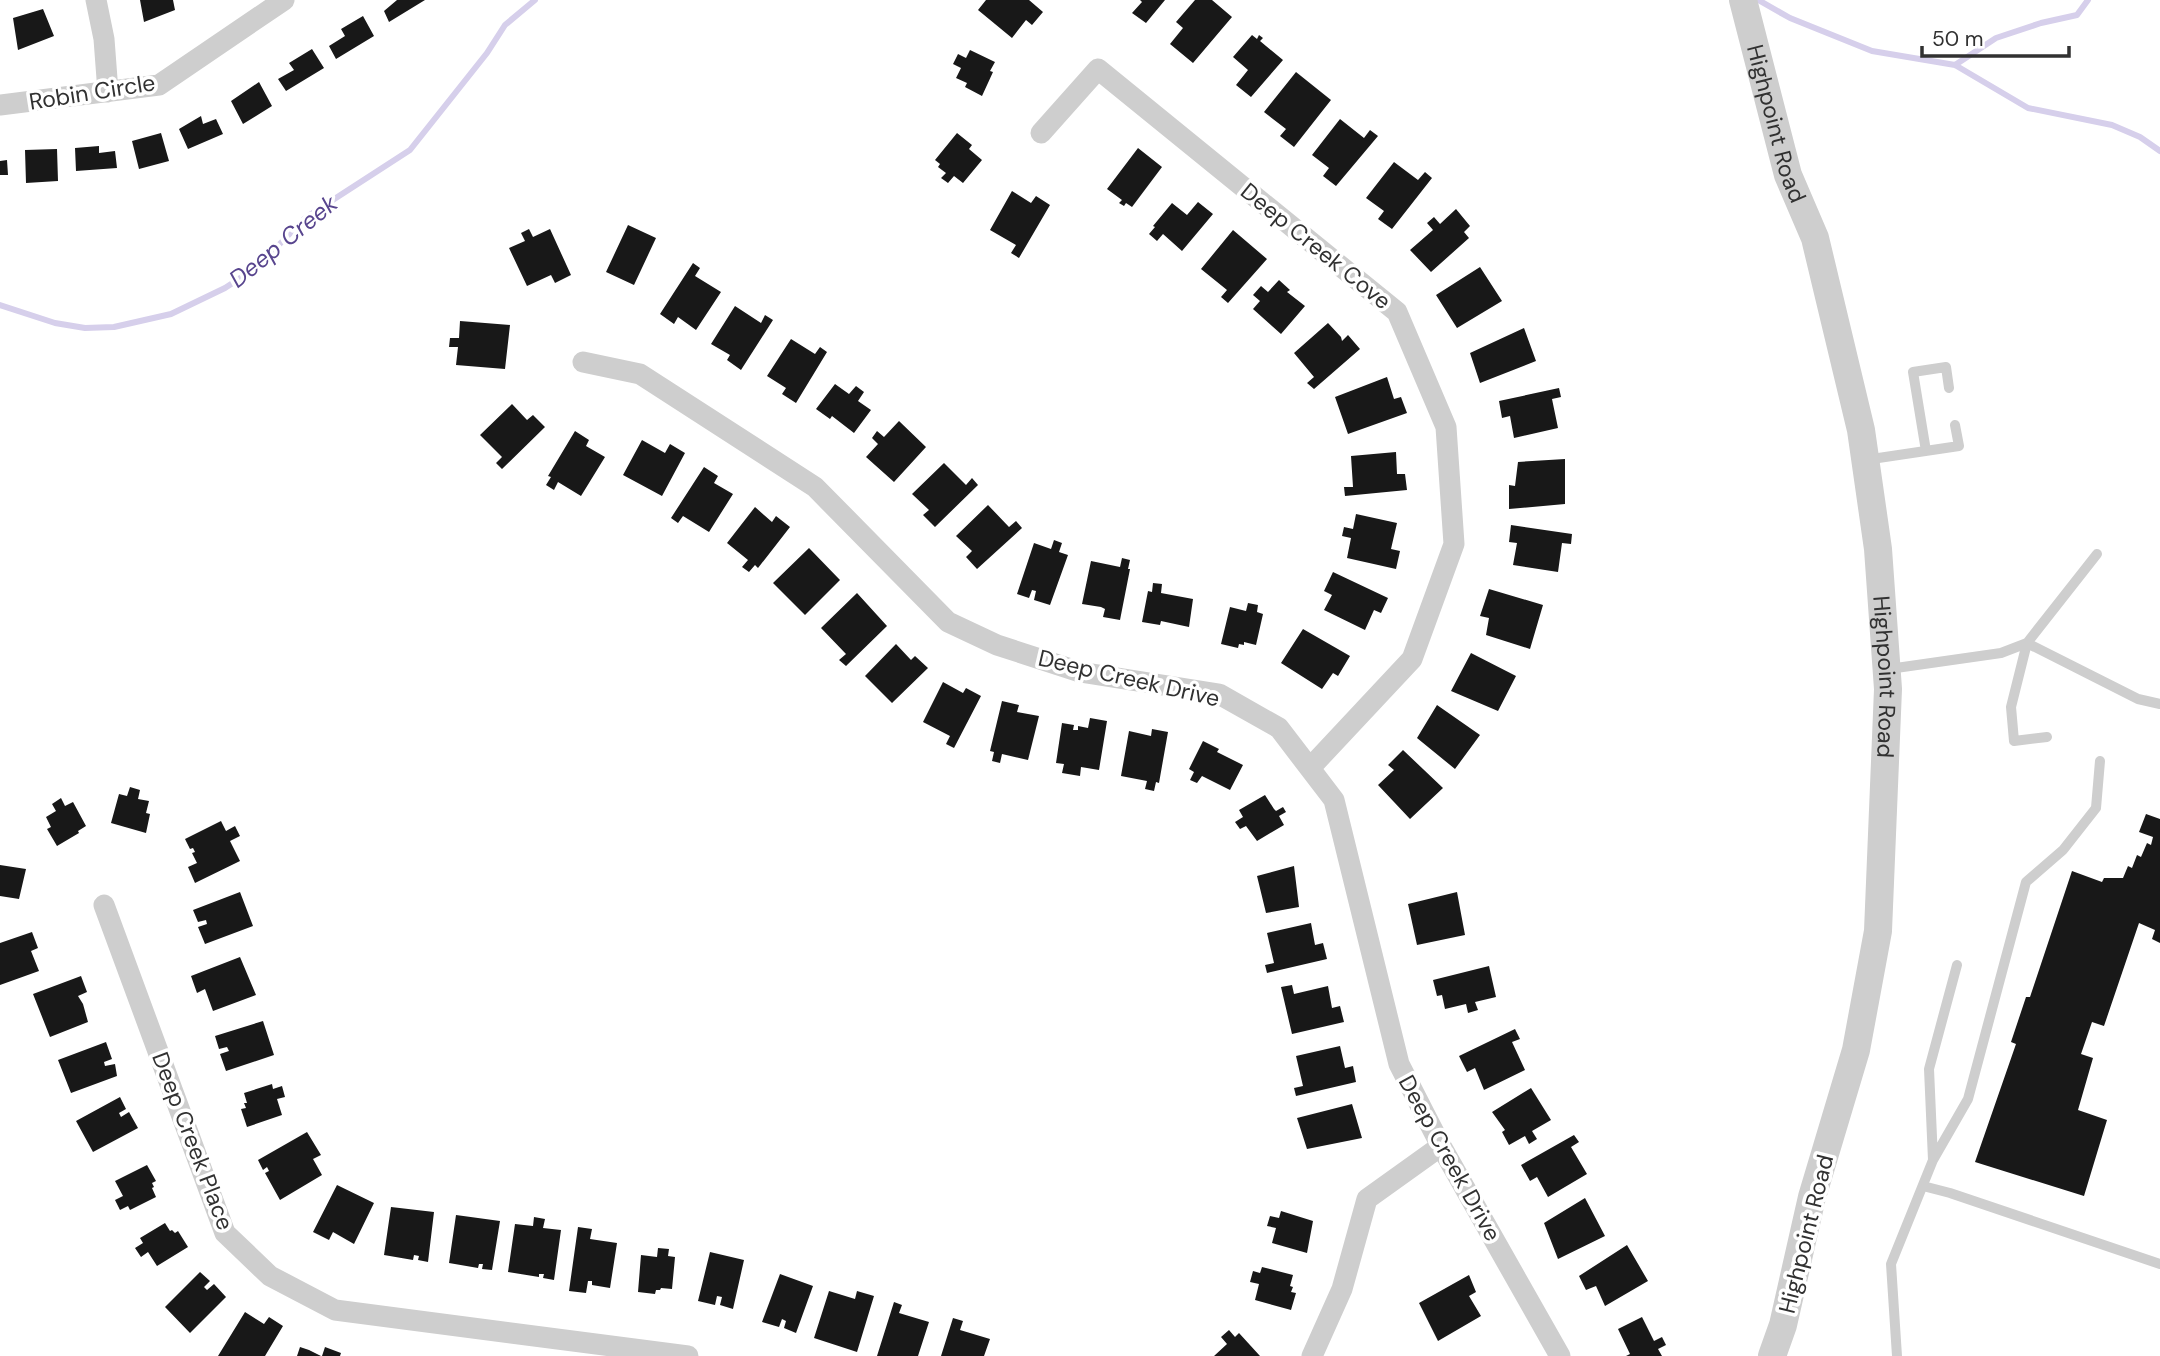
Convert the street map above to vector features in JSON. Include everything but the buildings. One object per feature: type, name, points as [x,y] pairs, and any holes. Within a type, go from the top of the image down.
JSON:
[{"type":"street","points":[[96,0],[104,38],[108,92]]},
{"type":"street","name":"Robin Circle","points":[[0,105],[159,85],[284,0]]},
{"type":"street","name":"Highpoint Road","points":[[1743,0],[1788,175],[1815,238],[1861,430],[1878,549],[1886,669],[1886,755],[1878,931],[1856,1049],[1812,1197],[1783,1325],[1772,1356]]},
{"type":"street","name":"Deep Creek Cove","points":[[1041,133],[1098,69],[1397,312],[1446,427],[1454,544],[1412,659],[1310,768]]},
{"type":"street","name":"Deep Creek Drive","points":[[583,362],[640,374],[815,487],[947,622],[997,645],[1080,672],[1219,694],[1279,728],[1334,800],[1399,1064],[1441,1146],[1560,1356]]},
{"type":"street","name":"Deep Creek Place","points":[[104,905],[225,1233],[270,1276],[335,1310],[688,1356]]},
{"type":"street","points":[[1312,1356],[1342,1289],[1367,1199],[1441,1146]]},
{"type":"lane","points":[[1926,451],[1913,372],[1945,367],[1949,388]]},
{"type":"lane","points":[[1866,460],[1959,446],[1955,425]]},
{"type":"lane","points":[[2047,737],[2014,741],[2011,707],[2027,643],[2097,554]]},
{"type":"lane","points":[[1886,669],[2001,653],[2027,643],[2138,699],[2160,704]]},
{"type":"lane","points":[[1897,1356],[1891,1264],[1933,1160],[1968,1099],[2026,882],[2063,850],[2096,808],[2100,761]]},
{"type":"lane","points":[[1933,1160],[1928,1069],[1957,965]]},
{"type":"lane","points":[[1923,1186],[2160,1264]]},
{"type":"waterway","name":"Deep Creek","points":[[0,305],[55,323],[85,328],[114,327],[171,314],[225,288],[271,253],[305,218],[410,150],[487,53],[505,25],[535,0]]},
{"type":"waterway","points":[[1955,65],[1996,38],[2041,23],[2077,15],[2088,0]]},
{"type":"waterway","name":"Deep Creek","points":[[1760,1],[1790,18],[1872,51],[1955,65],[2028,108],[2112,125],[2140,137],[2160,151]]}]
